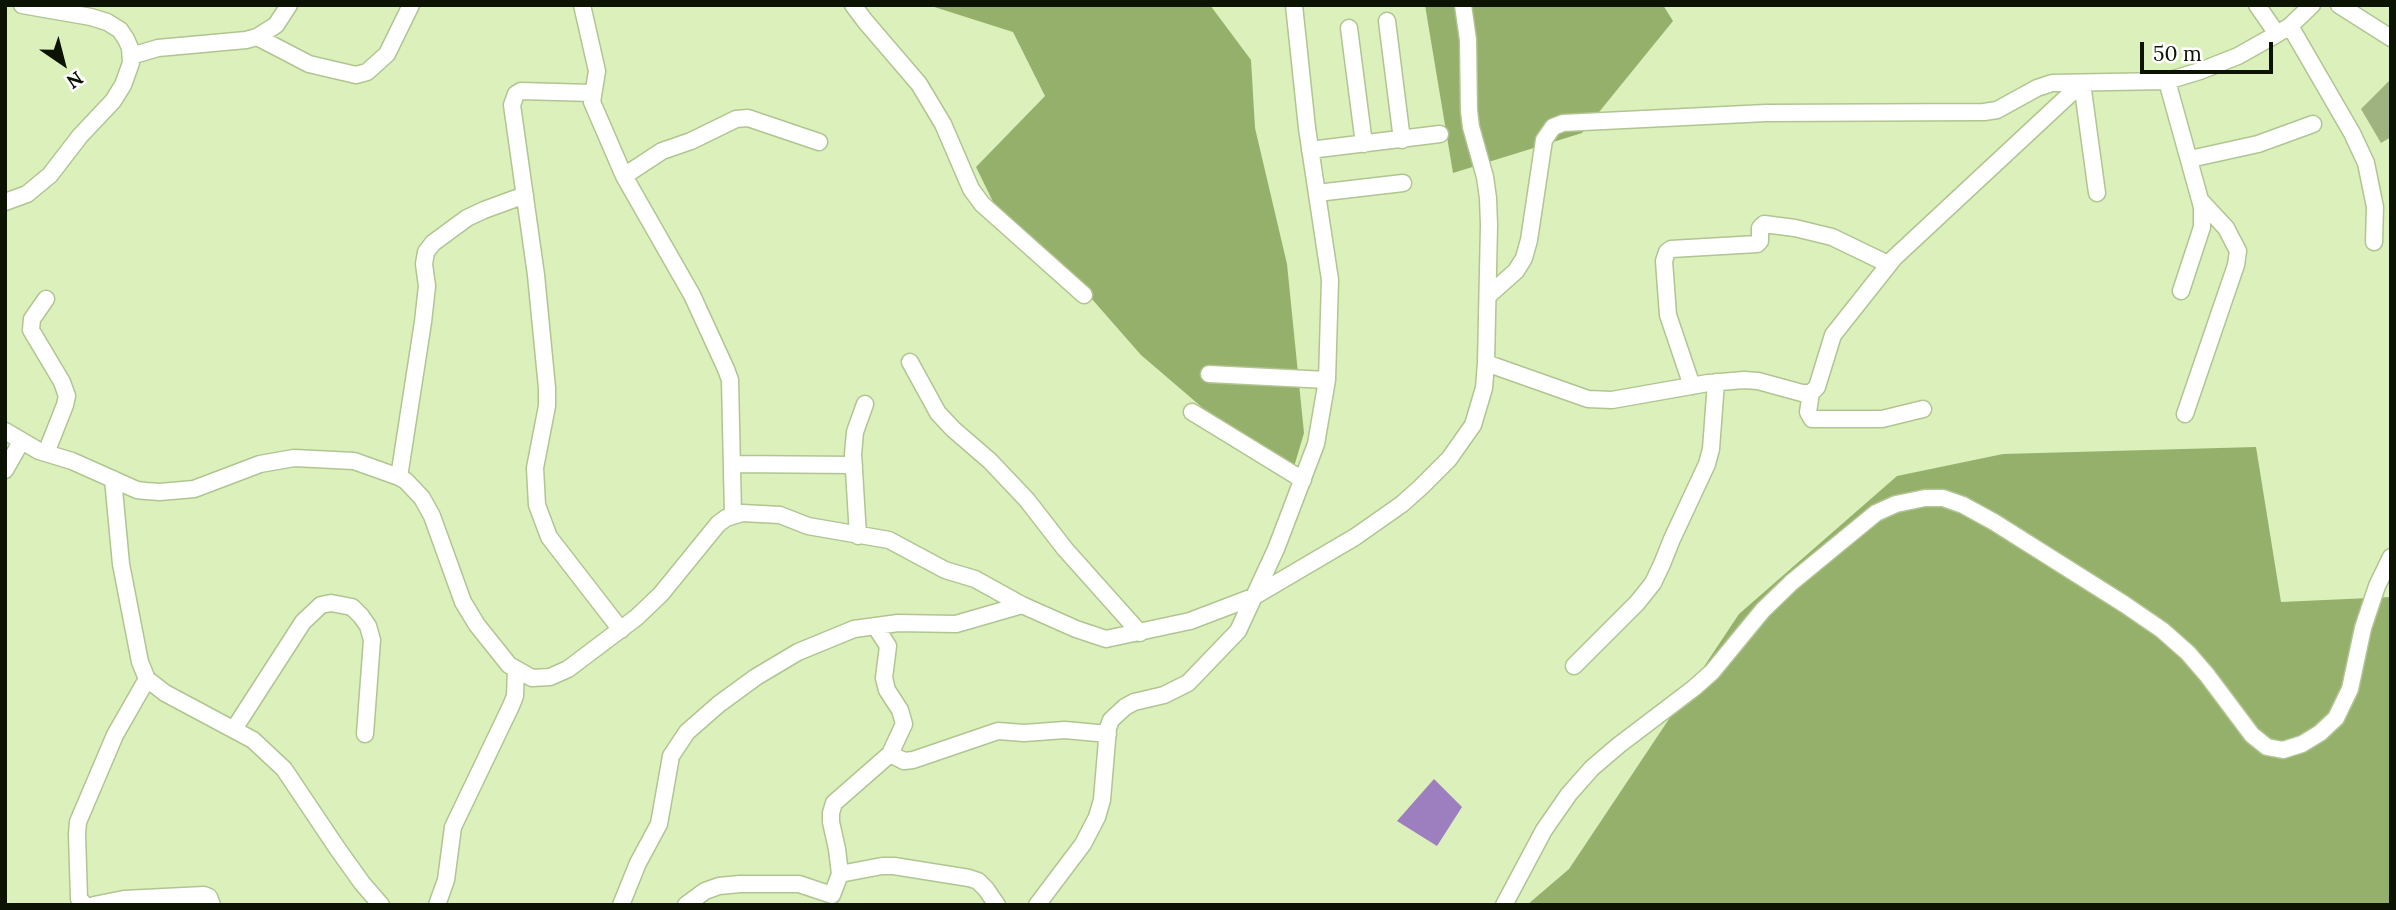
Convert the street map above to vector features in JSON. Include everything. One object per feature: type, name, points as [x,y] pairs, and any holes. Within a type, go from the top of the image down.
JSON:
[{"type":"street","points":[[131,56],[158,48],[257,37],[276,25],[289,5]]},
{"type":"street","points":[[257,37],[309,64],[356,75],[367,72],[387,54],[411,5]]},
{"type":"street","points":[[582,5],[597,71],[592,102],[624,176],[692,296],[730,380],[733,515]]},
{"type":"street","points":[[853,5],[919,84],[943,124],[971,189],[982,204],[1084,295]]},
{"type":"street","points":[[1037,905],[1083,844],[1097,817],[1102,800],[1111,720],[1125,706],[1178,690],[1197,676],[1238,631],[1276,549],[1316,444],[1327,380],[1329,280],[1310,150],[1294,5]]},
{"type":"street","points":[[5,431],[21,442],[137,490],[180,491],[207,485],[260,464],[294,457],[354,461],[398,477],[406,481],[422,498],[432,516],[468,610],[509,665],[532,678],[559,674],[621,630],[661,594],[718,524],[742,513],[780,515],[808,526],[889,540],[945,570],[975,579],[1022,605],[1106,639],[1190,621],[1253,597],[1355,537],[1422,487],[1449,459],[1473,425],[1484,388],[1486,363],[1489,295],[1488,198],[1469,111],[1468,40],[1463,5]]},
{"type":"street","points":[[2257,5],[2283,30],[2347,124],[2367,163],[2375,207],[2374,242]]},
{"type":"street","points":[[1489,295],[1516,271],[1524,258],[1530,240],[1544,140],[1553,127],[1563,123],[1766,113],[1997,110],[2037,88],[2052,83],[2168,81],[2238,56],[2283,30],[2312,5]]},
{"type":"street","points":[[2339,5],[2391,38]]},
{"type":"street","points":[[5,202],[27,194],[50,175],[80,136],[113,101],[129,69],[131,56],[127,39],[120,30],[107,22],[29,6]]},
{"type":"street","points":[[1388,22],[1402,140]]},
{"type":"street","points":[[1349,28],[1364,145]]},
{"type":"street","points":[[2168,81],[2200,200],[2202,228],[2181,291]]},
{"type":"street","points":[[2082,83],[2097,193]]},
{"type":"street","points":[[1923,409],[1882,419],[1812,419],[1808,412],[1811,393],[1817,387],[1833,335],[1888,264],[2082,83]]},
{"type":"street","points":[[592,93],[531,90],[516,94],[512,105],[547,388],[547,406],[535,468],[537,505],[549,537],[621,630]]},
{"type":"street","points":[[624,176],[662,151],[691,141],[736,119],[748,118],[819,142]]},
{"type":"street","points":[[2190,159],[2258,144],[2313,124]]},
{"type":"street","points":[[1310,150],[1440,134]]},
{"type":"street","points":[[1317,193],[1402,183]]},
{"type":"street","points":[[398,477],[423,322],[427,286],[424,264],[426,252],[433,243],[467,218],[525,195]]},
{"type":"street","points":[[2185,414],[2236,265],[2238,251],[2226,228],[2200,200]]},
{"type":"street","points":[[1692,386],[1668,315],[1664,261],[1671,249],[1757,244],[1760,241],[1760,226],[1767,224],[1832,237],[1888,264]]},
{"type":"street","points":[[46,299],[32,319],[32,330],[62,382],[66,396],[46,453]]},
{"type":"street","points":[[910,362],[938,413],[1027,500],[1065,549],[1140,633]]},
{"type":"street","points":[[1486,363],[1587,398],[1612,400],[1716,382],[1758,380],[1801,393],[1811,393]]},
{"type":"street","points":[[1209,374],[1327,380]]},
{"type":"street","points":[[1574,666],[1637,603],[1658,573],[1707,464],[1711,449],[1716,382]]},
{"type":"street","points":[[858,536],[855,432],[865,404]]},
{"type":"street","points":[[1192,412],[1303,480]]},
{"type":"street","points":[[5,470],[21,442]]},
{"type":"street","points":[[733,464],[854,465]]},
{"type":"street","points":[[113,479],[121,565],[140,662],[147,679],[165,693],[253,740],[284,769],[337,848],[381,905]]},
{"type":"street","points":[[1504,905],[1544,830],[1569,794],[1592,768],[1712,672],[1763,610],[1792,582],[1876,513],[1896,504],[1925,498],[1943,498],[1963,505],[2124,604],[2162,630],[2188,653],[2252,735],[2267,747],[2283,750],[2302,744],[2320,733],[2336,718],[2350,689],[2363,628],[2377,586],[2391,556]]},
{"type":"street","points":[[234,729],[303,622],[321,605],[342,603],[352,607],[361,616],[368,626],[372,640],[365,734]]},
{"type":"street","points":[[621,905],[638,863],[656,833],[671,756],[687,732],[719,705],[780,661],[854,629],[898,622],[956,624],[1022,605]]},
{"type":"street","points":[[686,905],[705,891],[719,886],[740,884],[799,884],[831,900],[840,874],[831,822],[834,803],[890,754],[904,724],[884,678],[888,646],[875,626]]},
{"type":"street","points":[[437,905],[446,880],[453,827],[511,706],[515,696],[516,670]]},
{"type":"street","points":[[85,905],[79,899],[78,822],[115,735],[147,679]]},
{"type":"street","points":[[890,754],[904,761],[914,761],[998,731],[1024,733],[1065,730],[1108,734]]},
{"type":"street","points":[[840,874],[882,866],[969,878],[978,881],[997,905]]},
{"type":"street","points":[[94,905],[124,898],[204,895],[209,897],[212,905]]},
{"type":"green space","points":[[928,5],[1210,5],[1251,60],[1255,128],[1287,264],[1304,433],[1291,477],[1211,415],[1141,355],[1084,290],[997,210],[976,167],[1045,96],[1013,32]]},
{"type":"green space","points":[[1425,5],[1663,5],[1673,21],[1582,133],[1453,173]]},
{"type":"green space","points":[[2256,447],[2281,602],[2391,597],[2391,905],[1527,905],[1569,869],[1739,614],[1897,476],[2003,454]]},
{"type":"shaded area","points":[[1434,779],[1462,807],[1437,846],[1397,821]]},
{"type":"building","points":[[2391,79],[2391,137],[2381,143],[2361,109]]}]
